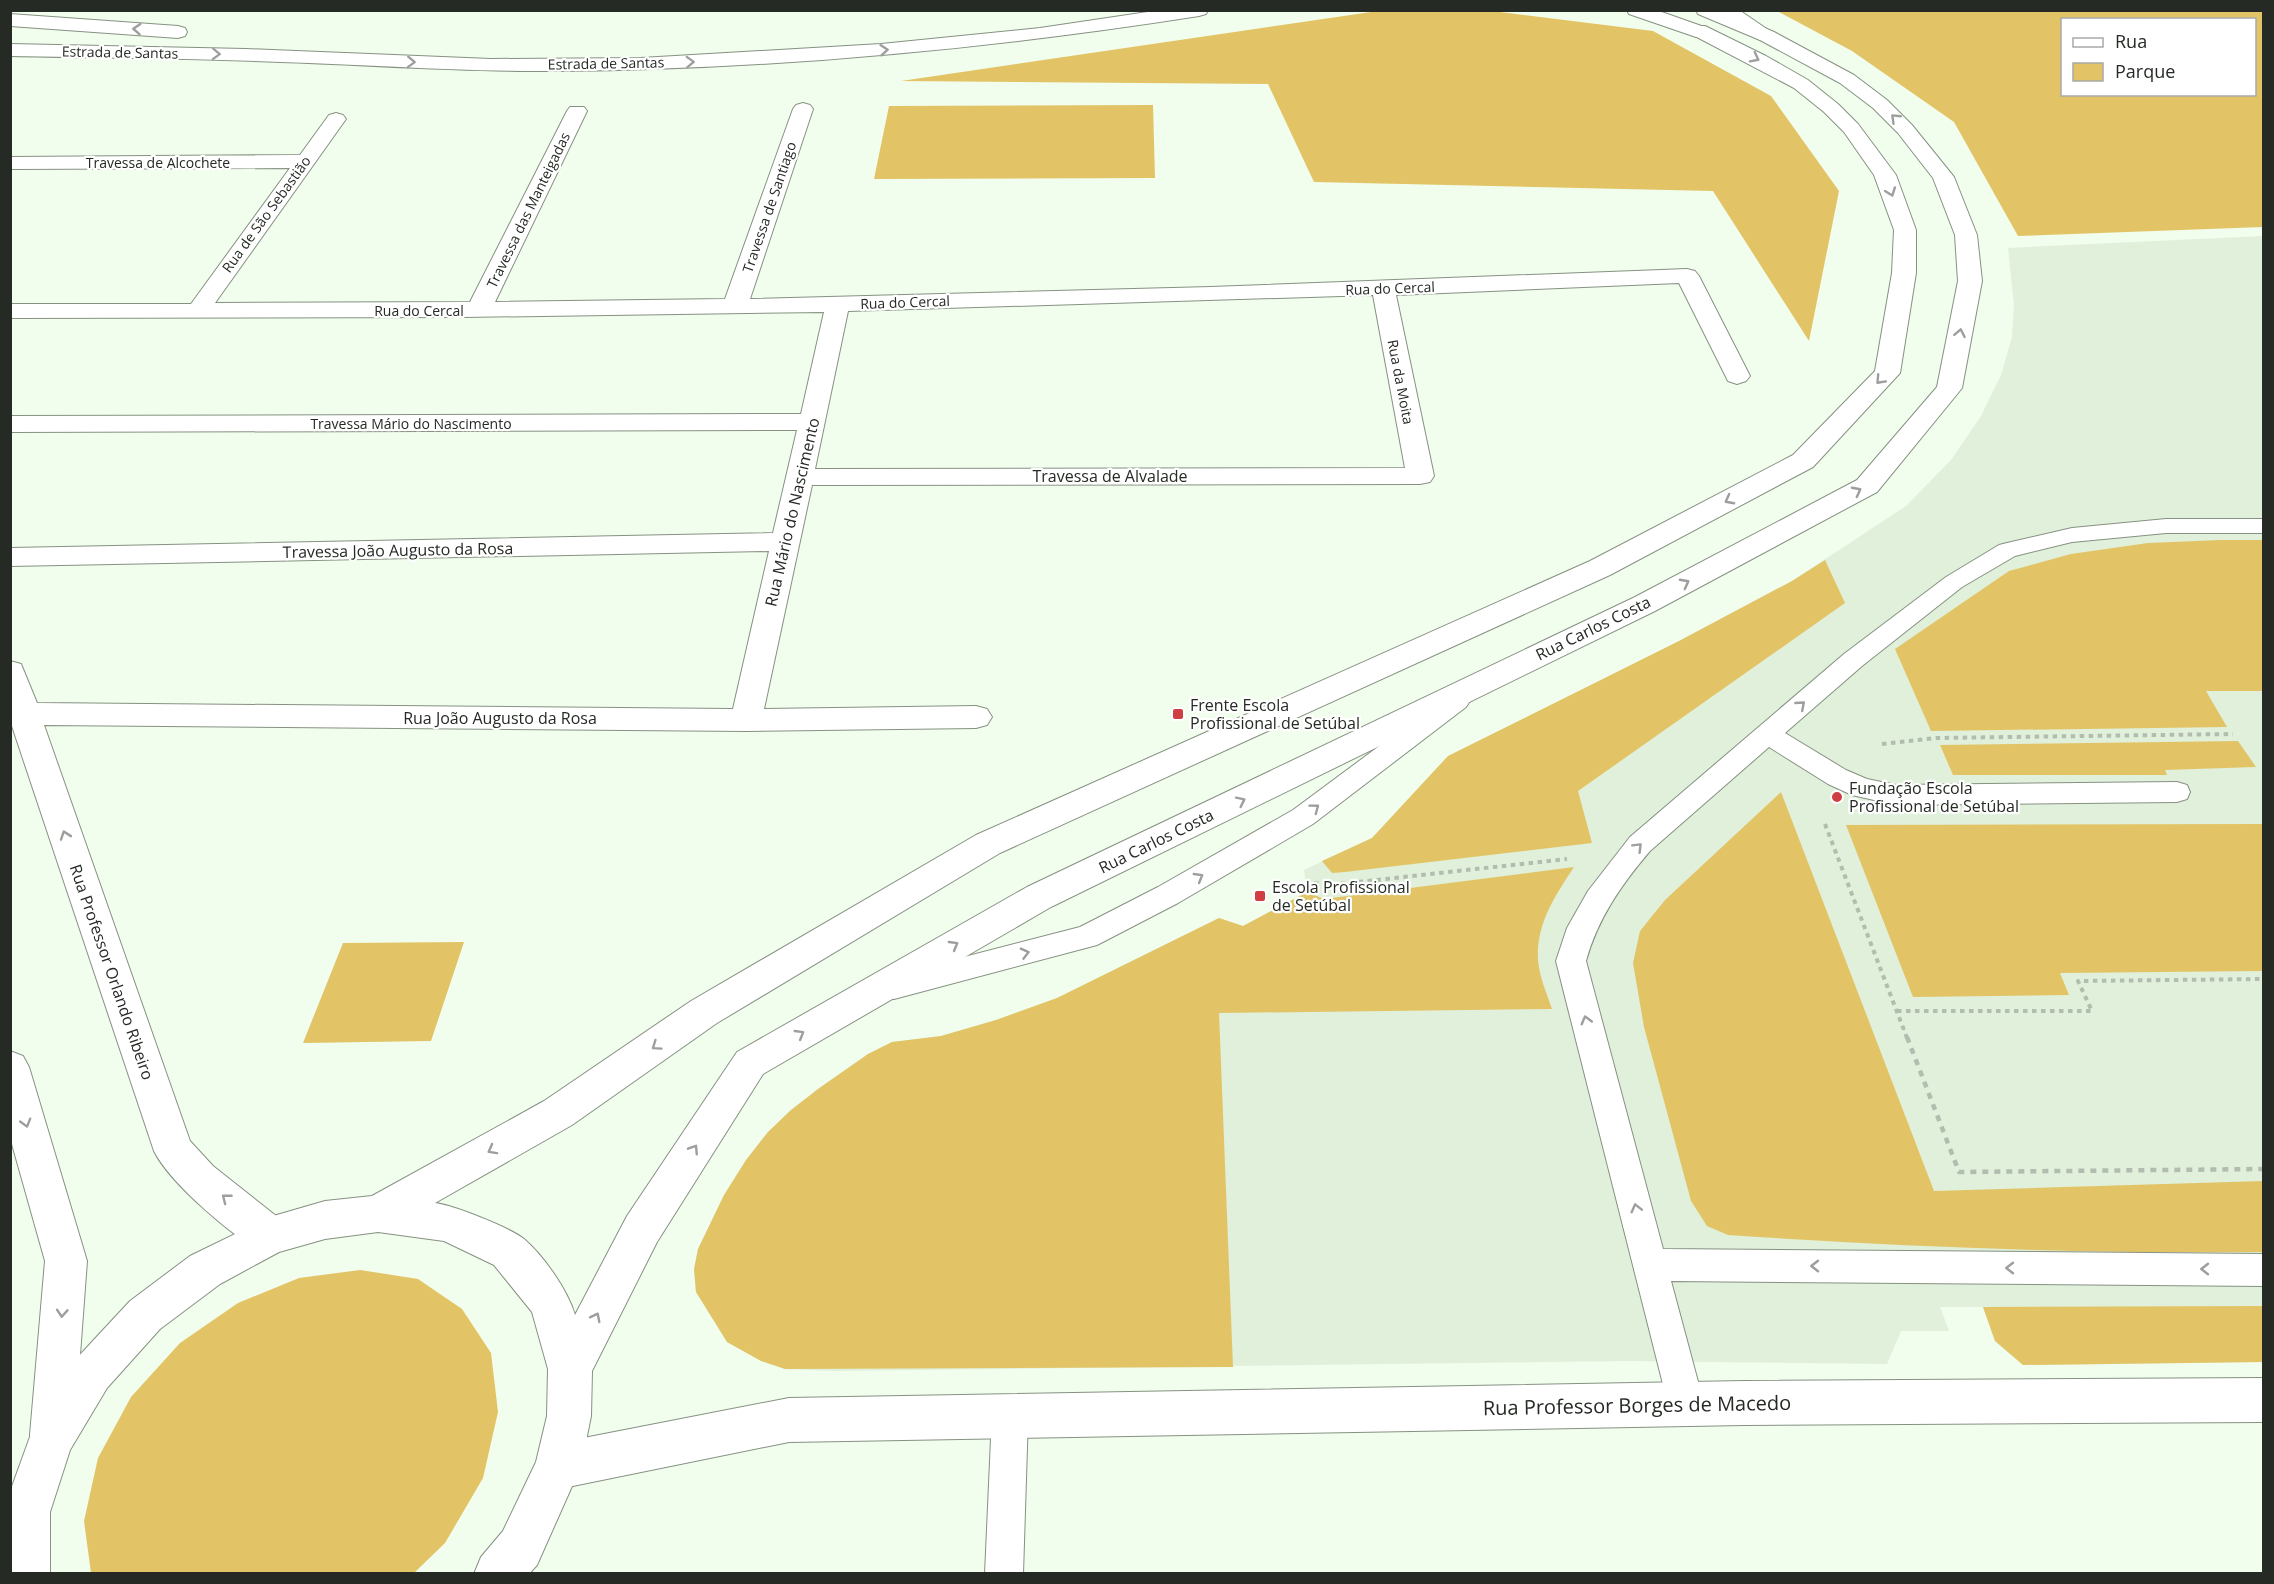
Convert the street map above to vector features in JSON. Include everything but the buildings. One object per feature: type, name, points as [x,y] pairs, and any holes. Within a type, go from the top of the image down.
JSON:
[{"type":"street","name":"Estrada de Santas","points":[[569,46],[718,43],[876,33],[1075,10]]},
{"type":"street","name":"Estrada de Santas","points":[[10,50],[180,53],[500,64],[693,62],[814,56],[938,46],[1046,34],[1199,10]]},
{"type":"street","points":[[1636,10],[1704,22]]},
{"type":"street","name":"Rua Carlos Costa","points":[[570,1369],[642,1229],[750,1064],[1039,897],[1645,604],[1866,486],[1949,388],[1970,280],[1966,235],[1942,177],[1905,129],[1880,104],[1847,79],[1767,36],[1655,10]]},
{"type":"street","points":[[1725,10],[1767,36]]},
{"type":"street","name":"Estrada de Santas","points":[[10,20],[198,33]]},
{"type":"street","name":"Rua Carlos Costa","points":[[378,1214],[558,1113],[704,1012],[988,844],[1600,568],[1803,461],[1887,373],[1904,273],[1905,230],[1885,175],[1851,128],[1801,84],[1759,60],[1704,22]]},
{"type":"street","name":"Travessa de Santiago","points":[[735,306],[803,109]]},
{"type":"street","name":"Travessa das Manteigadas","points":[[479,309],[577,111]]},
{"type":"street","name":"Rua de São Sebastião","points":[[198,311],[336,119]]},
{"type":"street","name":"Travessa de Alcochete","points":[[10,163],[305,161]]},
{"type":"street","name":"Rua do Cercal","points":[[10,311],[479,309],[838,304],[1383,288],[1687,276],[1737,376]]},
{"type":"street","name":"Rua da Moita","points":[[1383,288],[1420,476]]},
{"type":"street","name":"Rua Mário do Nascimento","points":[[746,720],[838,304]]},
{"type":"street","name":"Travessa Mário do Nascimento","points":[[10,424],[812,422]]},
{"type":"street","name":"Travessa de Alvalade","points":[[800,477],[1420,476]]},
{"type":"street","name":"Travessa João Augusto da Rosa","points":[[10,557],[785,542]]},
{"type":"street","name":"Rua Professor Orlando Ribeiro","points":[[10,671],[174,1151],[199,1179],[270,1236]]},
{"type":"street","name":"Rua João Augusto da Rosa","points":[[23,714],[746,720],[976,717]]},
{"type":"street","points":[[10,1067],[66,1261],[51,1439]]},
{"type":"street","points":[[26,1574],[19,1523],[51,1439],[92,1374],[145,1315],[206,1270],[270,1236],[325,1220],[378,1214],[449,1223],[509,1252],[550,1302],[570,1369],[569,1416],[558,1466],[520,1548],[498,1574]]},
{"type":"street","name":"Rua Professor Borges de Macedo","points":[[558,1466],[789,1420],[1686,1404],[2264,1400]]},
{"type":"lane","points":[[1686,1404],[1571,961],[1576,940],[1591,907],[1610,878],[1640,844],[1853,660],[1983,562],[2007,550],[2062,537],[2166,526],[2264,526]]},
{"type":"lane","points":[[867,995],[1087,937],[1168,895],[1303,817],[1482,682]]},
{"type":"lane","points":[[1767,734],[1838,777],[1862,788],[1896,795],[2178,792]]},
{"type":"lane","points":[[1651,1265],[2264,1270]]},
{"type":"lane","points":[[1004,1574],[1010,1416]]},
{"type":"path","points":[[2233,734],[1936,738],[1798,753],[1959,1172],[2264,1169]]},
{"type":"path","points":[[1305,882],[1330,885],[1570,858]]},
{"type":"path","points":[[1897,1011],[2092,1011],[2078,981],[2264,979]]},
{"type":"shaded area","name":"Fundação Escola Profissional de Setúbal","points":[[2263,236],[2263,1362],[2023,1365],[1995,1341],[1983,1307],[1940,1307],[1949,1331],[1901,1331],[1887,1364],[1630,1361],[834,1371],[785,1369],[761,1361],[727,1342],[696,1292],[694,1269],[698,1249],[724,1195],[746,1160],[768,1132],[791,1110],[822,1086],[868,1054],[892,1042],[941,1036],[996,1020],[1057,998],[1219,918],[1243,926],[1307,893],[1304,870],[1372,838],[1448,756],[1679,641],[1792,581],[1906,506],[1951,460],[1981,416],[2001,375],[2012,337],[2014,305],[2008,248]]},
{"type":"green space","points":[[1378,11],[1492,11],[1653,31],[1771,96],[1839,191],[1809,341],[1713,191],[1314,182],[1268,84],[901,81]]},
{"type":"green space","points":[[1777,11],[2263,11],[2263,227],[2018,236],[1954,122],[1852,51]]},
{"type":"green space","points":[[1153,105],[1155,178],[874,179],[889,106]]},
{"type":"green space","points":[[2264,540],[2263,691],[2206,691],[2227,727],[1931,731],[1895,649],[2009,571],[2071,554],[2148,543]]},
{"type":"green space","points":[[1825,560],[1845,603],[1578,791],[1592,843],[1332,873],[1322,861],[1372,838],[1448,756],[1679,641],[1792,581]]},
{"type":"green space","points":[[2238,741],[2256,767],[2165,770],[2167,775],[1953,775],[1940,745]]},
{"type":"green space","points":[[1781,792],[1934,1191],[2263,1181],[2263,1252],[2062,1251],[1862,1243],[1728,1235],[1707,1226],[1691,1201],[1644,1027],[1633,963],[1640,931],[1665,900]]},
{"type":"green space","points":[[2263,824],[2263,971],[2060,973],[2069,995],[1913,997],[1846,825]]},
{"type":"green space","points":[[1574,867],[1548,911],[1540,934],[1538,960],[1552,1009],[1219,1013],[1233,1367],[785,1369],[761,1361],[727,1342],[696,1292],[694,1269],[698,1249],[724,1195],[746,1160],[768,1132],[791,1110],[868,1054],[892,1042],[941,1036],[996,1020],[1057,998],[1219,918],[1243,926],[1307,892],[1324,899]]},
{"type":"green space","points":[[464,942],[431,1041],[303,1043],[343,943]]},
{"type":"green space","points":[[360,1270],[418,1279],[462,1309],[491,1353],[498,1412],[483,1478],[445,1543],[414,1573],[91,1573],[84,1521],[98,1458],[131,1397],[180,1343],[238,1303],[299,1278]]},
{"type":"green space","points":[[2263,1306],[2263,1362],[2023,1365],[1995,1341],[1983,1307]]},
{"type":"place","name":"Frente Escola Profissional de Setúbal","points":[[1178,714]]},
{"type":"place","name":"Fundação Escola Profissional de Setúbal","points":[[1837,797]]},
{"type":"place","name":"Escola Profissional de Setúbal","points":[[1260,896]]}]
